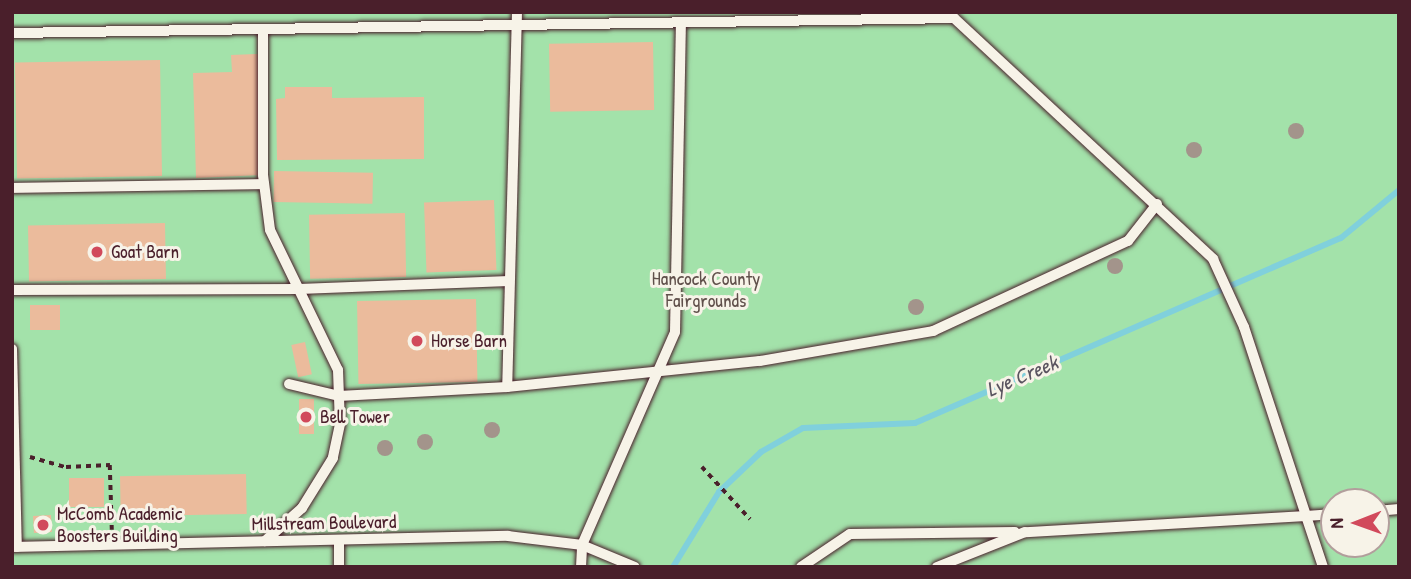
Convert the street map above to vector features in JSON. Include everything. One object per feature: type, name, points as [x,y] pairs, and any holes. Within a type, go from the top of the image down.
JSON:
[{"type":"lane","points":[[507,387],[517,12]]},
{"type":"lane","points":[[12,33],[954,18],[1157,204],[1213,259],[1244,327],[1323,567]]},
{"type":"lane","points":[[582,567],[582,545],[675,332],[681,22]]},
{"type":"lane","points":[[263,29],[264,184],[270,230],[338,370],[340,424],[333,458],[302,508],[264,541]]},
{"type":"lane","points":[[12,188],[264,184]]},
{"type":"lane","points":[[289,384],[339,396],[507,387],[760,361],[933,331],[1128,241],[1157,204]]},
{"type":"lane","points":[[12,290],[299,289],[509,281]]},
{"type":"lane","points":[[12,349],[14,547]]},
{"type":"lane","points":[[801,567],[850,534],[1025,532],[1320,515]]},
{"type":"lane","points":[[937,567],[1025,532]]},
{"type":"lane","name":"Millstream Boulevard","points":[[14,547],[508,536],[582,545],[633,566]]},
{"type":"lane","points":[[339,540],[339,567]]},
{"type":"path","points":[[15,452],[66,467],[110,465],[113,545]]},
{"type":"path","points":[[702,467],[750,519]]},
{"type":"green space","name":"Hancock County Fairgrounds","points":[[1399,12],[1399,567],[12,567],[12,13]]},
{"type":"building","points":[[653,42],[654,110],[550,112],[549,44]]},
{"type":"building","points":[[258,54],[263,175],[196,178],[193,73],[232,72],[231,55]]},
{"type":"building","points":[[160,60],[162,176],[17,179],[15,63]]},
{"type":"building","points":[[285,87],[332,87],[332,98],[424,97],[424,159],[277,160],[276,99],[285,98]]},
{"type":"building","points":[[274,171],[373,173],[372,204],[273,202]]},
{"type":"building","points":[[494,200],[496,270],[426,272],[424,202]]},
{"type":"building","points":[[405,213],[406,277],[310,279],[309,215]]},
{"type":"building","name":"Goat Barn","points":[[165,223],[166,279],[29,281],[28,225]]},
{"type":"building","name":"Horse Barn","points":[[476,299],[477,382],[358,384],[357,301]]},
{"type":"building","points":[[30,305],[60,305],[60,330],[30,330]]},
{"type":"building","points":[[305,342],[312,374],[298,377],[291,345]]},
{"type":"building","name":"Bell Tower","points":[[299,399],[314,399],[314,434],[299,434]]},
{"type":"building","points":[[246,474],[247,514],[121,516],[120,476]]},
{"type":"building","points":[[69,478],[104,478],[104,507],[69,507]]},
{"type":"building","name":"McComb Academic Boosters Building","points":[[51,515],[52,532],[34,533],[33,516]]},
{"type":"waterway","name":"Lye Creek","points":[[673,567],[719,492],[761,452],[803,428],[915,423],[1341,238],[1399,190]]},
{"type":"place","name":"Goat Barn","points":[[97,252]]},
{"type":"place","name":"Horse Barn","points":[[417,341]]},
{"type":"place","name":"Bell Tower","points":[[306,417]]},
{"type":"place","name":"McComb Academic Boosters Building","points":[[43,525]]}]
